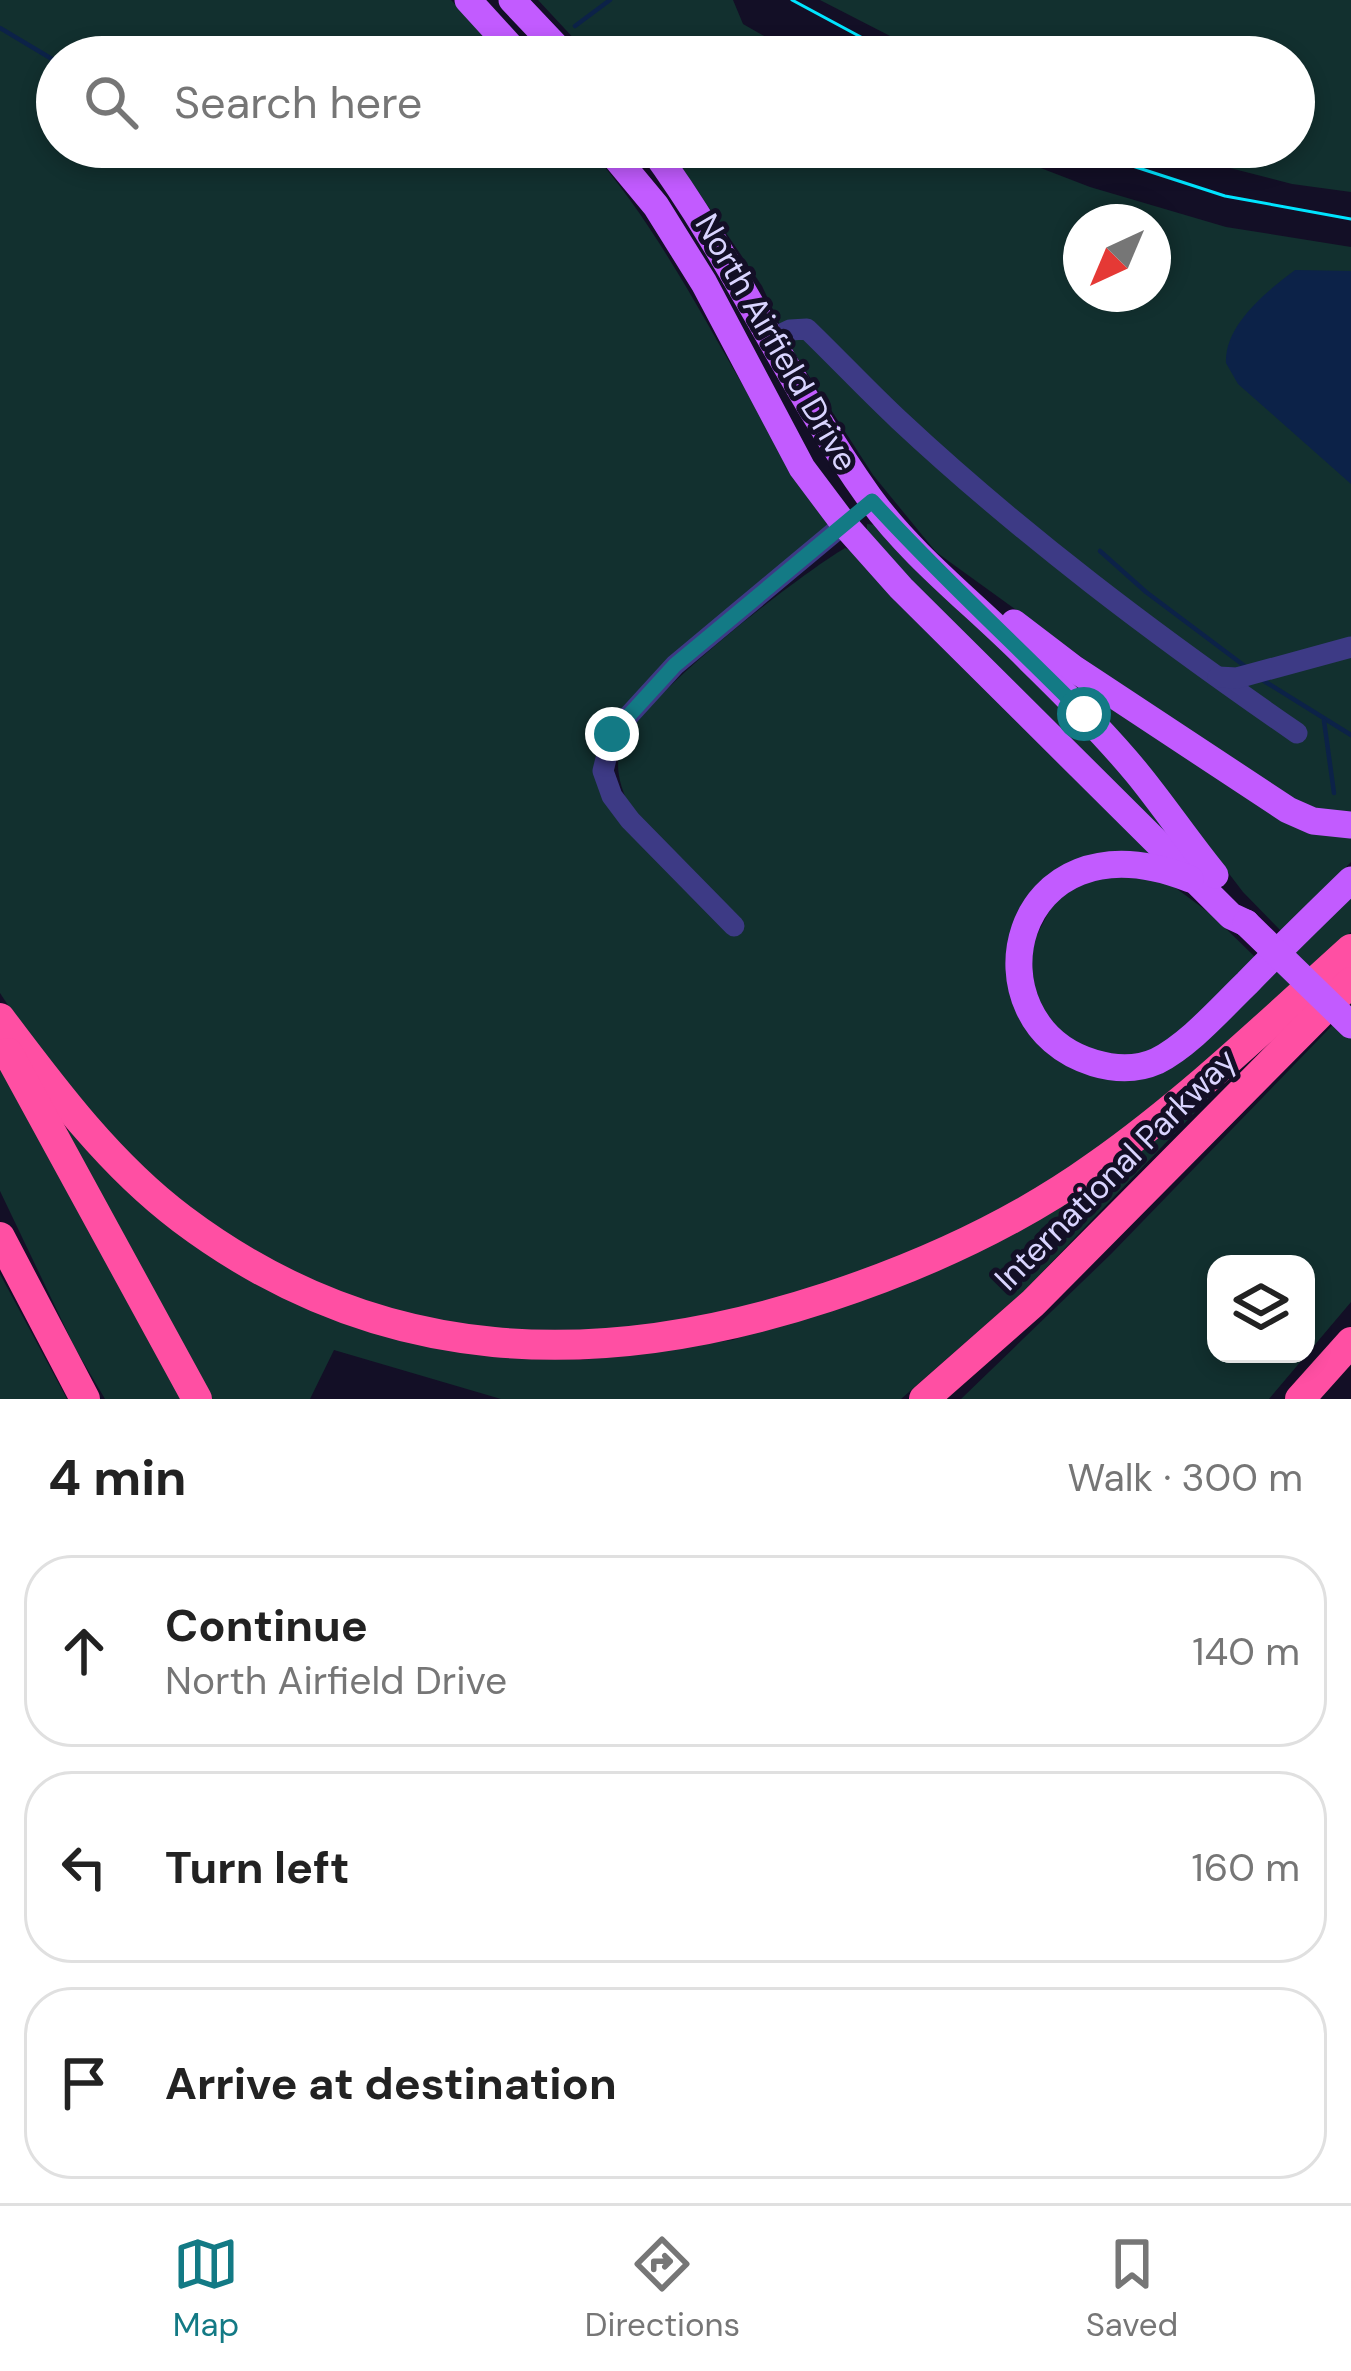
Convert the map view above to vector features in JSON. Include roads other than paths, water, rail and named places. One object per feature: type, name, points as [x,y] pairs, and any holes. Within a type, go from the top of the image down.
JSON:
[{"type":"highway","points":[[0,1018],[82,1124],[121,1165],[179,1217],[225,1249],[316,1297],[393,1324],[471,1340],[571,1347],[726,1325],[879,1280],[942,1254],[1094,1168],[1177,1104],[1351,949]]},
{"type":"highway","name":"International Parkway","points":[[924,1399],[1033,1303],[1351,982]]},
{"type":"highway","points":[[0,1037],[196,1399]]},
{"type":"highway","points":[[0,1237],[85,1399]]},
{"type":"highway","points":[[1300,1399],[1351,1342]]},
{"type":"highway","points":[[1324,1399],[1351,1364]]},
{"type":"main road","points":[[468,0],[501,36]]},
{"type":"main road","points":[[512,0],[546,36]]},
{"type":"main road","name":"North Airfield Drive","points":[[624,168],[680,244],[802,468],[844,524],[901,588],[1231,916],[1246,923],[1351,1025]]},
{"type":"main road","name":"North Airfield Drive","points":[[667,168],[696,207],[832,442],[872,501],[1138,773],[1239,904],[1246,923]]},
{"type":"main road","points":[[844,524],[872,501]]},
{"type":"main road","points":[[984,612],[1008,618],[1090,679],[1288,810],[1313,821],[1351,825]]},
{"type":"main road","points":[[1200,883],[1156,866],[1126,862],[1098,865],[1051,888],[1027,921],[1021,938],[1019,974],[1038,1025],[1080,1059],[1126,1069],[1154,1063],[1219,1011],[1351,880]]},
{"type":"lane","points":[[772,338],[807,329],[898,419],[1004,512],[1216,677],[1297,733]]},
{"type":"lane","points":[[734,926],[612,796],[603,771],[612,734],[675,665],[844,524]]},
{"type":"lane","points":[[1216,677],[1255,674],[1351,647]]},
{"type":"water","points":[[1295,270],[1351,271],[1351,484],[1238,384],[1226,363],[1240,322]]},
{"type":"waterway","points":[[575,26],[610,0]]},
{"type":"waterway","points":[[0,28],[36,49]]},
{"type":"waterway","points":[[1100,551],[1246,667]]},
{"type":"waterway","points":[[1264,681],[1351,735]]},
{"type":"waterway","points":[[1324,721],[1334,793]]},
{"type":"tram line","points":[[792,0],[859,36]]},
{"type":"tram line","points":[[1139,168],[1225,196],[1351,219]]}]
